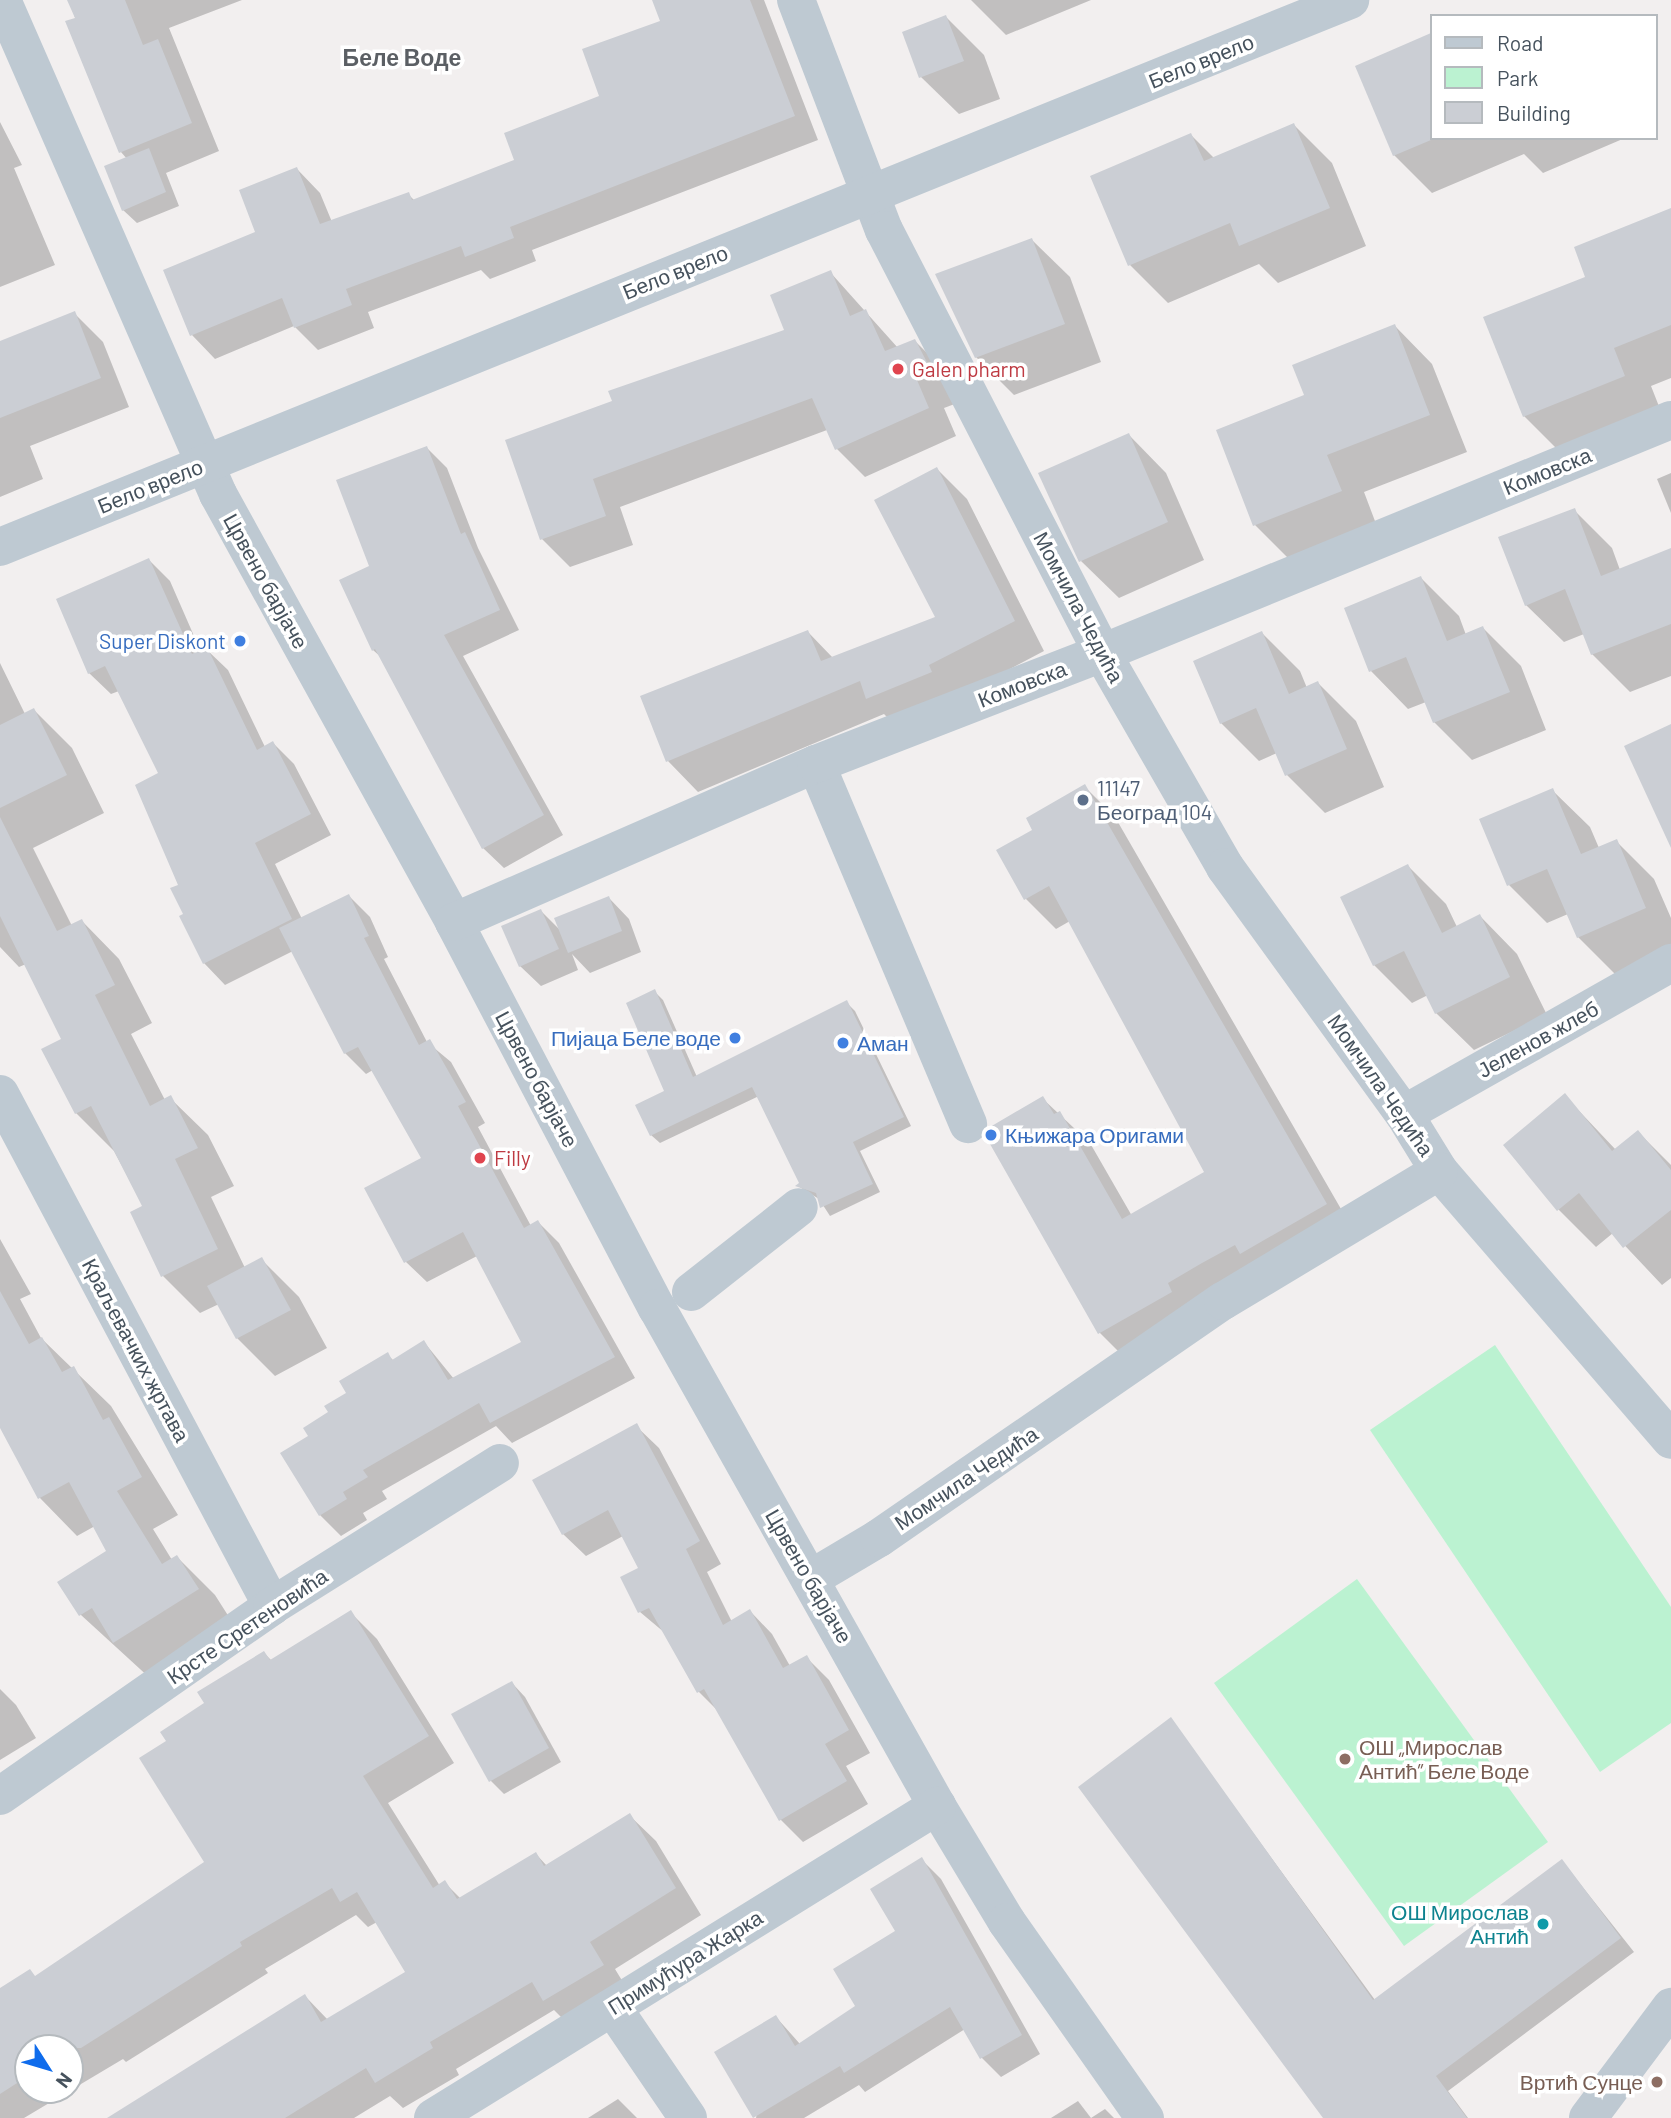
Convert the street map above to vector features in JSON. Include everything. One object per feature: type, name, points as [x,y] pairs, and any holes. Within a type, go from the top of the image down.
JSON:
[{"type":"street","name":"Црвено барјаче","points":[[2,0],[202,464],[454,922],[657,1308],[937,1805],[1007,1922],[1145,2118]]},
{"type":"street","name":"Момчила Чедића","points":[[796,0],[867,194],[1102,653],[1226,867],[1404,1114],[1439,1171],[1671,1440]]},
{"type":"street","name":"Бело врело","points":[[0,547],[1350,0]]},
{"type":"street","name":"Комовска","points":[[454,922],[816,764],[1102,653],[1671,420]]},
{"type":"street","points":[[816,764],[968,1124]]},
{"type":"street","name":"Јеленов жлеб","points":[[1404,1114],[1671,963]]},
{"type":"street","name":"Краљевачких жртава","points":[[0,1094],[272,1606]]},
{"type":"street","name":"Момчила Чедића","points":[[810,1579],[879,1538],[1223,1301],[1439,1171]]},
{"type":"street","points":[[691,1292],[799,1207]]},
{"type":"street","name":"Крсте Сретеновића","points":[[0,1796],[272,1606],[500,1463]]},
{"type":"street","name":"Примућура Жарка","points":[[433,2118],[937,1805]]},
{"type":"street","points":[[1588,2118],[1671,2007]]},
{"type":"street","points":[[612,2008],[688,2118]]},
{"type":"green space","points":[[1495,1345],[1671,1607],[1671,1723],[1600,1772],[1370,1430]]},
{"type":"green space","points":[[1357,1579],[1548,1842],[1404,1946],[1214,1683]]},
{"type":"building","points":[[67,0],[125,0],[143,45],[158,39],[192,123],[119,153],[65,21],[75,18]]},
{"type":"building","points":[[652,0],[750,0],[795,116],[510,227],[514,238],[465,257],[461,246],[346,289],[352,305],[294,328],[282,298],[190,336],[163,270],[255,232],[239,190],[297,167],[320,224],[409,192],[412,200],[514,160],[504,133],[599,96],[582,49],[660,21]]},
{"type":"building","points":[[946,15],[964,61],[919,78],[902,32]]},
{"type":"building","points":[[1430,33],[1431,140],[1393,156],[1355,66]]},
{"type":"building","points":[[1294,123],[1330,208],[1239,246],[1230,223],[1128,266],[1090,176],[1191,133],[1204,161]]},
{"type":"building","points":[[149,148],[166,192],[122,211],[104,166]]},
{"type":"building","points":[[1671,208],[1671,325],[1614,348],[1625,376],[1523,417],[1483,317],[1585,277],[1574,247]]},
{"type":"building","points":[[1032,238],[1065,324],[975,358],[935,274]]},
{"type":"building","points":[[831,270],[850,316],[866,309],[885,351],[915,339],[933,374],[917,380],[929,408],[835,450],[812,398],[593,479],[606,516],[540,540],[505,440],[612,401],[608,391],[784,330],[770,295]]},
{"type":"building","points":[[75,311],[101,378],[0,418],[0,341]]},
{"type":"building","points":[[1395,324],[1430,415],[1327,455],[1342,491],[1253,526],[1216,430],[1304,395],[1292,365]]},
{"type":"building","points":[[1129,433],[1168,522],[1079,562],[1038,473]]},
{"type":"building","points":[[427,446],[461,534],[465,532],[500,610],[444,635],[544,815],[482,849],[375,649],[372,651],[339,580],[369,566],[336,480]]},
{"type":"building","points":[[937,467],[1015,621],[929,665],[932,672],[866,699],[860,681],[666,762],[640,696],[808,630],[821,661],[935,617],[874,500]]},
{"type":"building","points":[[1575,508],[1601,576],[1671,548],[1671,624],[1591,655],[1565,589],[1525,606],[1498,537]]},
{"type":"building","points":[[149,558],[192,654],[207,647],[257,750],[273,741],[311,814],[255,843],[292,919],[203,964],[179,916],[183,914],[170,888],[178,885],[135,785],[158,773],[105,666],[88,674],[56,599]]},
{"type":"building","points":[[1421,576],[1447,641],[1483,626],[1510,692],[1433,723],[1406,657],[1369,672],[1344,608]]},
{"type":"building","points":[[1262,631],[1289,694],[1318,681],[1347,749],[1285,776],[1256,708],[1220,724],[1193,661]]},
{"type":"building","points":[[34,708],[67,775],[0,808],[0,725]]},
{"type":"building","points":[[1671,724],[1671,848],[1624,746]]},
{"type":"building","points":[[1085,784],[1327,1204],[1240,1254],[1235,1245],[1202,1263],[1168,1283],[1172,1292],[1098,1334],[986,1137],[990,1127],[1043,1096],[1054,1114],[1060,1111],[1122,1219],[1204,1172],[1049,886],[1024,900],[996,850],[1032,830],[1026,818]]},
{"type":"building","points":[[1553,788],[1581,854],[1617,839],[1646,908],[1577,938],[1547,869],[1507,886],[1479,819]]},
{"type":"building","points":[[0,817],[57,931],[82,919],[115,985],[95,995],[150,1106],[171,1095],[198,1148],[175,1159],[218,1249],[161,1277],[130,1212],[142,1206],[91,1106],[75,1114],[41,1049],[61,1039],[0,916]]},
{"type":"building","points":[[1408,864],[1442,933],[1480,914],[1510,977],[1435,1014],[1404,951],[1373,966],[1340,897]]},
{"type":"building","points":[[349,894],[369,936],[364,938],[419,1045],[430,1039],[466,1102],[458,1106],[524,1228],[538,1220],[615,1357],[490,1423],[479,1403],[363,1470],[368,1477],[343,1492],[347,1499],[319,1516],[280,1453],[308,1436],[303,1428],[328,1412],[324,1406],[346,1393],[339,1381],[388,1352],[392,1360],[424,1340],[448,1380],[521,1342],[463,1232],[404,1263],[364,1188],[421,1158],[358,1047],[344,1054],[279,928]]},
{"type":"building","points":[[609,896],[622,931],[568,953],[554,918]]},
{"type":"building","points":[[541,909],[559,949],[519,967],[501,926]]},
{"type":"building","points":[[655,989],[693,1077],[847,1000],[904,1117],[853,1142],[873,1184],[820,1208],[816,1193],[795,1186],[799,1183],[752,1087],[650,1136],[635,1105],[664,1091],[626,1003]]},
{"type":"building","points":[[1565,1093],[1612,1151],[1638,1130],[1671,1170],[1671,1210],[1623,1248],[1579,1193],[1557,1211],[1503,1145]]},
{"type":"building","points":[[262,1257],[291,1310],[236,1339],[207,1286]]},
{"type":"building","points":[[0,1291],[29,1344],[42,1337],[62,1372],[74,1366],[103,1420],[109,1417],[142,1477],[117,1491],[162,1564],[177,1555],[199,1589],[113,1643],[92,1608],[79,1616],[57,1582],[106,1551],[69,1482],[38,1499],[0,1428]]},
{"type":"building","points":[[637,1423],[700,1541],[686,1549],[723,1625],[750,1609],[783,1668],[807,1655],[849,1730],[825,1744],[847,1781],[779,1821],[704,1689],[697,1693],[649,1608],[638,1613],[620,1577],[638,1568],[608,1510],[562,1535],[532,1480]]},
{"type":"building","points":[[351,1610],[429,1736],[363,1776],[433,1888],[445,1880],[457,1899],[536,1852],[544,1866],[630,1813],[676,1888],[590,1942],[604,1965],[543,2001],[532,1982],[430,2042],[433,2048],[375,2083],[366,2068],[285,2118],[107,2118],[305,1994],[321,2022],[405,1972],[357,1892],[340,1902],[332,1888],[240,1942],[242,1946],[84,2046],[84,2034],[14,2034],[14,2085],[0,2094],[0,1988],[30,1969],[35,1976],[204,1862],[139,1758],[166,1741],[160,1732],[204,1703],[197,1692],[264,1651],[270,1660]]},
{"type":"building","points":[[512,1681],[549,1748],[489,1782],[451,1714]]},
{"type":"building","name":"ОШ Мирослав Антић","points":[[1171,1717],[1373,2000],[1562,1859],[1621,1938],[1436,2076],[1467,2118],[1323,2118],[1078,1787]]},
{"type":"building","points":[[922,1857],[1022,2035],[980,2059],[950,2007],[844,2073],[840,2066],[753,2118],[714,2052],[776,2015],[795,2046],[855,2006],[833,1969],[895,1931],[870,1889]]},
{"type":"place","name":"Galen pharm","points":[[898,369]]},
{"type":"place","name":"Super Diskont","points":[[240,641]]},
{"type":"place","name":"11147 Београд 104","points":[[1083,800]]},
{"type":"place","name":"Пијаца Беле воде","points":[[735,1038]]},
{"type":"place","name":"Аман","points":[[843,1043]]},
{"type":"place","name":"Књижара Оригами","points":[[991,1135]]},
{"type":"place","name":"Filly","points":[[480,1158]]},
{"type":"place","name":"ОШ „Мирослав Антић” Беле Воде","points":[[1345,1759]]},
{"type":"place","name":"ОШ Мирослав Антић","points":[[1543,1924]]},
{"type":"place","name":"Вртић Сунце","points":[[1657,2082]]},
{"type":"district","name":"Беле Воде","points":[[402,57]]}]
